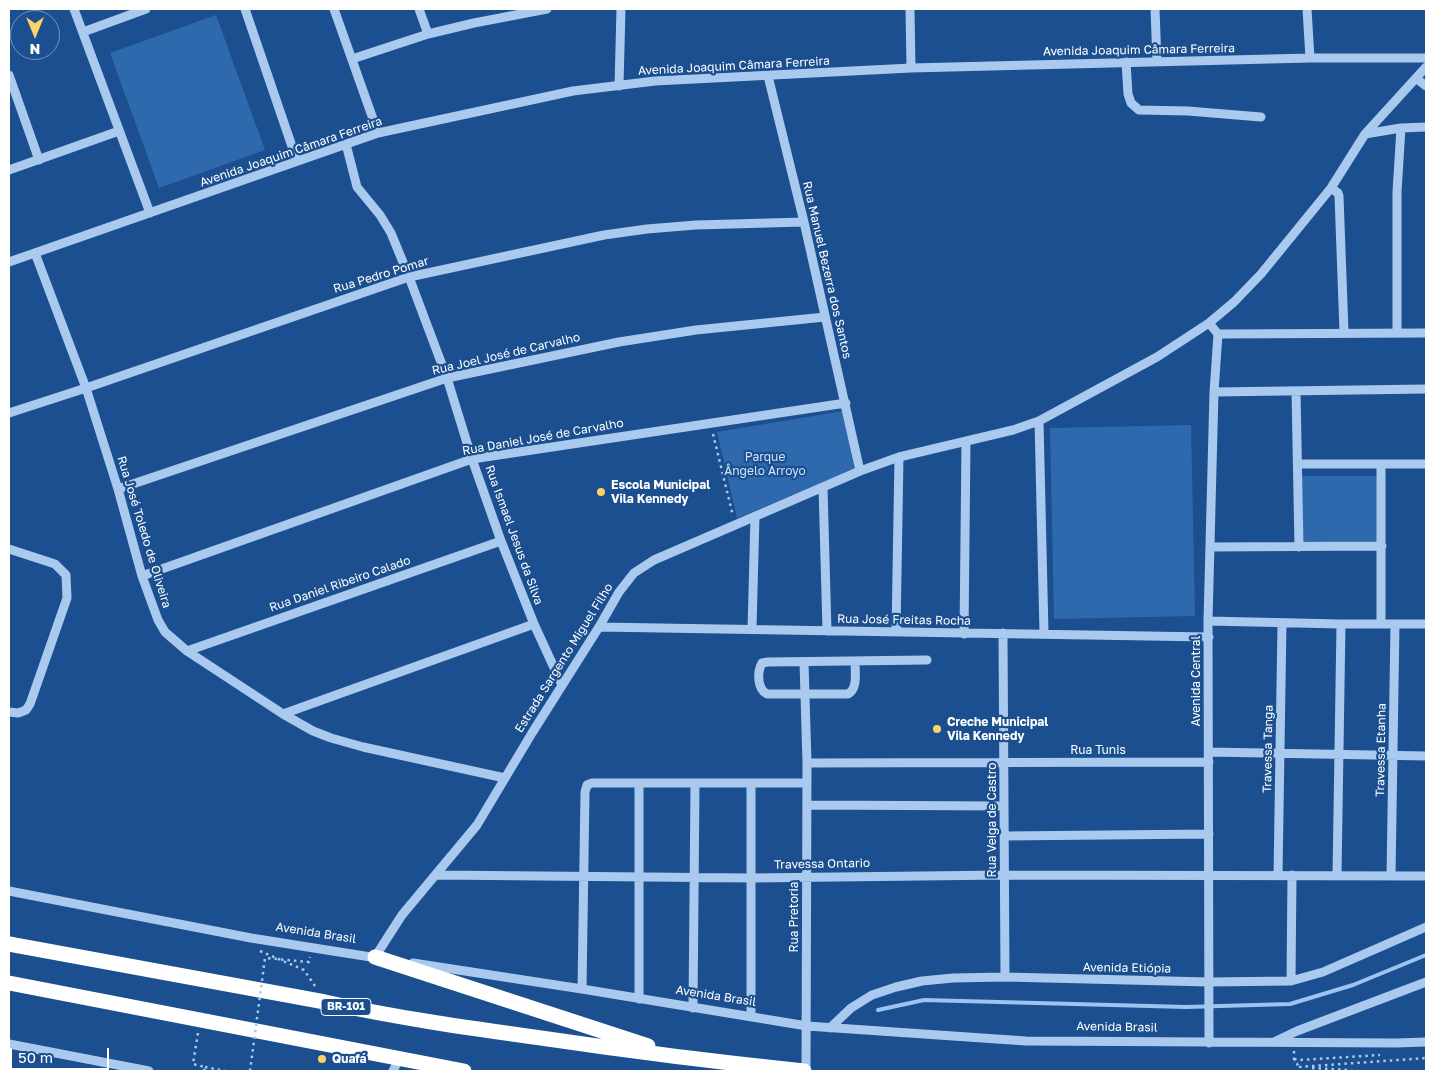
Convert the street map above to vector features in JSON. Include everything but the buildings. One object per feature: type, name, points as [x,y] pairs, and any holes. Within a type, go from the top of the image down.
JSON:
[{"type":"highway","name":"BR-101","points":[[9,944],[325,1002],[372,1013],[685,1058],[805,1071]]},
{"type":"highway","points":[[375,958],[685,1058]]},
{"type":"highway","points":[[9,984],[201,1022],[396,1065],[464,1071]]},
{"type":"street","points":[[74,9],[150,213]]},
{"type":"street","points":[[83,32],[146,9]]},
{"type":"street","points":[[246,9],[297,162]]},
{"type":"street","points":[[334,9],[378,133]]},
{"type":"street","points":[[420,9],[428,34]]},
{"type":"street","points":[[352,59],[428,34],[547,9]]},
{"type":"street","points":[[619,86],[621,9]]},
{"type":"street","points":[[910,9],[911,68]]},
{"type":"street","points":[[1156,9],[1156,62]]},
{"type":"street","points":[[1307,9],[1310,58]]},
{"type":"street","name":"Avenida Joaquim Câmara Ferreira","points":[[9,262],[378,133],[574,92],[654,81],[911,68],[1310,58],[1426,58]]},
{"type":"street","points":[[1126,62],[1128,94],[1131,103],[1139,110],[1188,111],[1261,117]]},
{"type":"street","name":"Estrada Sargento Miguel Filho","points":[[375,958],[402,915],[477,825],[619,592],[634,573],[654,560],[860,471],[899,457],[1013,430],[1039,421],[1157,357],[1209,323],[1234,302],[1261,274],[1330,188],[1365,134],[1426,67]]},
{"type":"street","points":[[9,75],[39,160]]},
{"type":"street","name":"Rua Manuel Bezerra dos Santos","points":[[768,76],[804,222],[860,471]]},
{"type":"street","points":[[1416,78],[1426,86]]},
{"type":"street","points":[[1365,134],[1401,128],[1426,127]]},
{"type":"street","points":[[1397,333],[1397,192],[1401,128]]},
{"type":"street","points":[[9,170],[118,131]]},
{"type":"street","name":"Rua Ismael Jesus da Silva","points":[[346,144],[357,187],[380,215],[391,233],[409,277],[447,378],[472,459],[501,541],[534,624],[562,685]]},
{"type":"street","points":[[1330,188],[1338,193],[1339,196],[1344,332]]},
{"type":"street","name":"Rua Pedro Pomar","points":[[9,413],[409,277],[604,235],[647,229],[696,225],[804,222]]},
{"type":"street","name":"Rua José Toledo de Oliveira","points":[[35,253],[86,388],[118,489],[142,576],[158,620],[169,636],[187,651],[283,714],[313,731],[364,747],[505,778]]},
{"type":"street","name":"Rua Joel José de Carvalho","points":[[118,489],[447,378],[628,341],[696,330],[825,316]]},
{"type":"street","points":[[1209,323],[1218,334],[1426,333]]},
{"type":"street","name":"Avenida Central","points":[[1210,1042],[1208,621],[1214,392],[1218,334]]},
{"type":"street","points":[[1214,392],[1426,390]]},
{"type":"street","points":[[1296,391],[1299,464],[1299,547]]},
{"type":"street","name":"Rua Daniel José de Carvalho","points":[[142,576],[472,459],[846,403]]},
{"type":"street","points":[[1039,421],[1044,633]]},
{"type":"street","points":[[964,634],[966,441]]},
{"type":"street","points":[[896,632],[899,457]]},
{"type":"street","points":[[1299,464],[1426,464]]},
{"type":"street","points":[[1381,465],[1381,624]]},
{"type":"street","points":[[823,487],[827,631]]},
{"type":"street","points":[[752,630],[755,516]]},
{"type":"street","name":"Rua Daniel Ribeiro Calado","points":[[187,651],[501,541]]},
{"type":"street","points":[[1211,548],[1382,546]]},
{"type":"street","points":[[9,550],[56,564],[66,575],[67,598],[30,704],[26,710],[18,713],[9,712]]},
{"type":"street","points":[[1208,621],[1426,624]]},
{"type":"street","name":"Travessa Tanga","points":[[1278,875],[1282,623]]},
{"type":"street","points":[[283,714],[534,624]]},
{"type":"street","points":[[1337,876],[1341,624]]},
{"type":"street","name":"Travessa Etanha","points":[[1391,876],[1395,624]]},
{"type":"street","name":"Rua José Freitas Rocha","points":[[599,627],[1209,637]]},
{"type":"street","name":"Rua Veiga de Castro","points":[[1003,633],[1005,977]]},
{"type":"street","points":[[855,662],[854,688],[851,693],[772,694],[764,693],[760,687],[759,672],[762,663],[768,662],[927,660]]},
{"type":"street","name":"Rua Pretoria","points":[[804,662],[807,763],[807,1026],[805,1071]]},
{"type":"street","name":"Rua Tunis","points":[[807,763],[1004,763],[1280,753],[1426,756]]},
{"type":"street","points":[[582,989],[586,788],[589,783],[807,783]]},
{"type":"street","points":[[638,999],[639,783]]},
{"type":"street","points":[[750,1017],[751,783]]},
{"type":"street","points":[[693,1008],[695,784]]},
{"type":"street","points":[[807,805],[1004,806]]},
{"type":"street","points":[[1004,836],[1209,834]]},
{"type":"street","name":"Travessa Ontario","points":[[436,875],[751,878],[1005,875],[1426,876]]},
{"type":"street","points":[[1290,981],[1292,875]]},
{"type":"street","name":"Avenida Brasil","points":[[9,891],[251,938],[807,1026],[1026,1040],[1293,1043],[1426,1042]]},
{"type":"street","name":"Avenida Etiópia","points":[[830,1028],[851,1008],[872,995],[922,981],[953,978],[1005,977],[1209,982],[1290,981],[1323,972],[1426,928]]},
{"type":"street","points":[[1274,1042],[1306,1027],[1426,982]]},
{"type":"street","points":[[9,1044],[149,1071]]},
{"type":"path","points":[[710,423],[735,525]]},
{"type":"path","points":[[251,938],[250,947],[304,970],[325,1002]]},
{"type":"path","points":[[250,1071],[265,958],[309,962],[310,957]]},
{"type":"path","points":[[201,1022],[193,1064],[225,1071]]},
{"type":"path","points":[[1293,1043],[1294,1059],[1299,1067]]},
{"type":"path","points":[[1294,1059],[1387,1054]]},
{"type":"path","points":[[1299,1067],[1426,1058]]},
{"type":"path","points":[[204,1071],[205,1067]]},
{"type":"path","points":[[1299,1067],[1352,1071]]},
{"type":"green space","points":[[216,15],[265,150],[159,188],[110,53]]},
{"type":"green space","name":"Parque Ângelo Arroyo","points":[[843,411],[854,469],[737,518],[717,432]]},
{"type":"green space","points":[[1191,425],[1195,616],[1054,619],[1050,428]]},
{"type":"green space","points":[[1301,476],[1377,476],[1377,542],[1303,544]]},
{"type":"waterway","points":[[878,1010],[924,1000],[1186,1007],[1290,1004],[1353,985],[1426,955]]},
{"type":"place","name":"Escola Municipal Vila Kennedy","points":[[601,492]]},
{"type":"place","name":"Creche Municipal Vila Kennedy","points":[[937,729]]},
{"type":"place","name":"Quafá","points":[[322,1059]]}]
